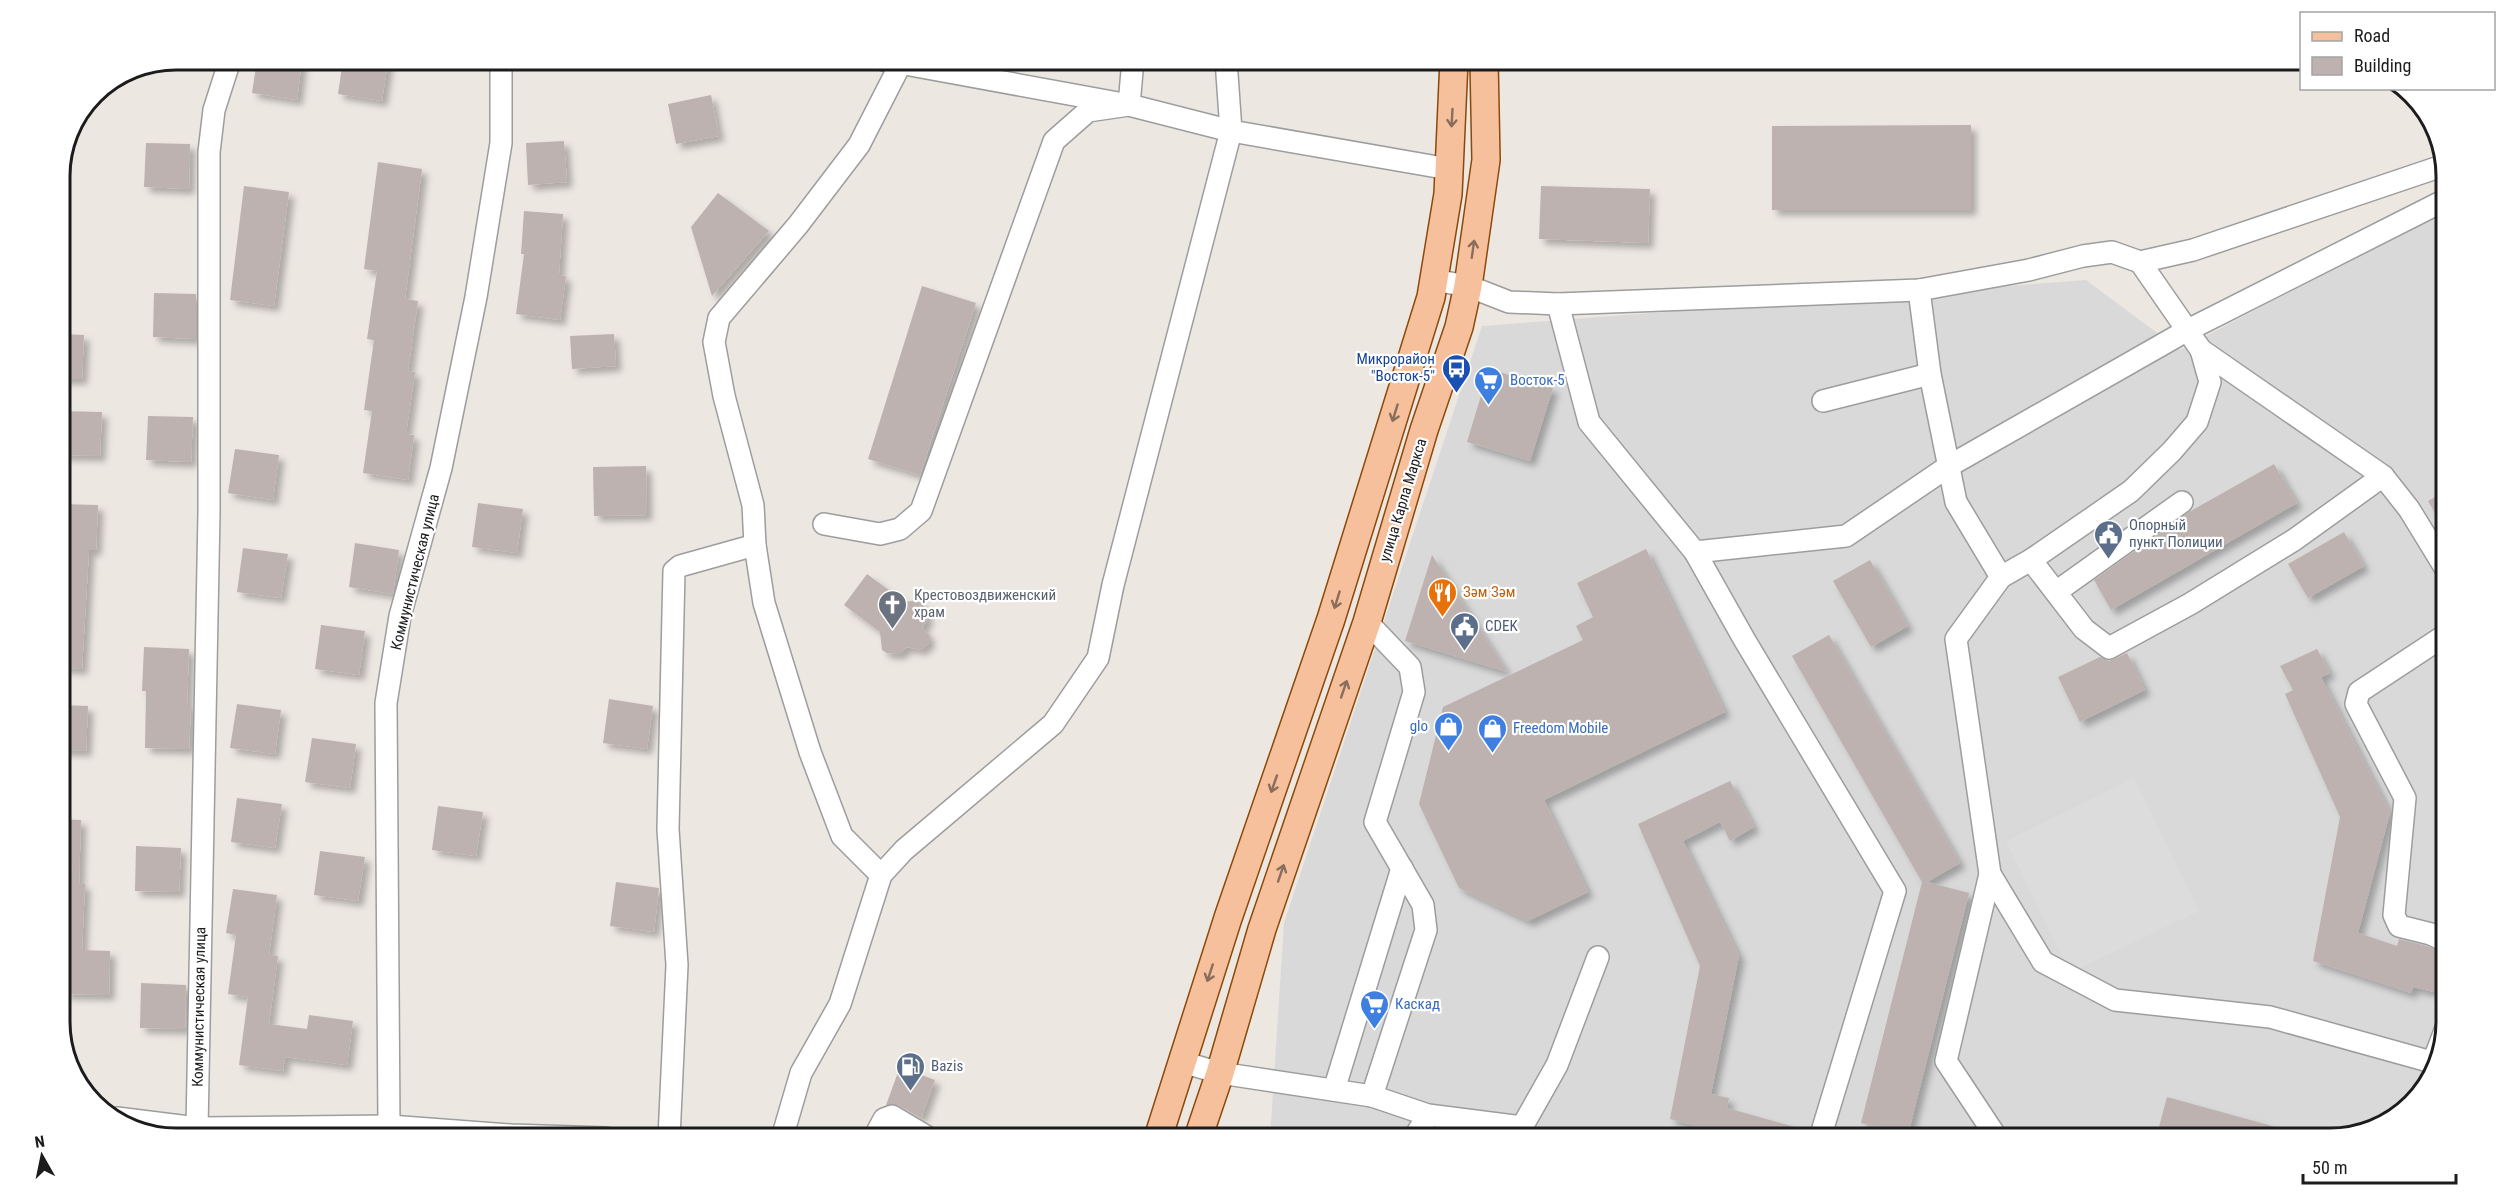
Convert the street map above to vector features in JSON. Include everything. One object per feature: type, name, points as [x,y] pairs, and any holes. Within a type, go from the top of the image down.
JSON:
[{"type":"main road","points":[[1161,1128],[1228,918],[1331,619],[1431,297],[1448,194],[1454,70]]},
{"type":"main road","name":"улица Карла Маркса","points":[[1220,1072],[1262,929],[1367,622],[1424,430],[1459,327],[1468,286],[1486,160],[1484,70]]},
{"type":"main road","points":[[1201,1128],[1220,1072]]},
{"type":"main road","points":[[1215,1128],[1220,1072]]},
{"type":"street","name":"Коммунистическая улица","points":[[197,1128],[209,513],[210,152],[214,110],[227,70]]},
{"type":"street","name":"Коммунистическая улица","points":[[389,1126],[386,703],[400,616],[441,468],[476,297],[501,143],[501,70]]},
{"type":"street","points":[[881,875],[842,836],[810,752],[764,603],[755,546],[753,506],[724,396],[714,342],[719,318],[798,225],[859,145],[899,70]]},
{"type":"street","points":[[945,70],[1129,105],[1231,131],[1449,169]]},
{"type":"street","points":[[1129,105],[1132,70]]},
{"type":"street","points":[[785,1128],[801,1073],[840,1004],[881,875],[904,850],[1053,724],[1098,658],[1113,585],[1231,131],[1227,70]]},
{"type":"street","points":[[824,524],[880,534],[900,529],[921,511],[1054,141],[1088,111],[1129,105]]},
{"type":"street","points":[[1433,280],[1468,286],[1509,302],[1558,304],[1919,290],[2029,270],[2083,256],[2112,252],[2140,262],[2193,250],[2436,168]]},
{"type":"street","points":[[1695,552],[1846,536],[1949,465],[2186,331],[2436,206]]},
{"type":"street","points":[[2140,262],[2201,350],[2383,476],[2409,509],[2436,553]]},
{"type":"street","points":[[1919,290],[1930,374],[1956,502],[2001,577]]},
{"type":"street","points":[[1558,304],[1588,422],[1695,552],[1756,659],[1895,891],[1823,1128]]},
{"type":"street","points":[[1990,1128],[1946,1061],[1990,874],[1956,639],[2001,577],[2031,560],[2131,491],[2197,422],[2210,382],[2201,350]]},
{"type":"street","points":[[1823,401],[1930,374]]},
{"type":"street","points":[[2031,560],[2084,629],[2109,648],[2190,604],[2294,540],[2383,476]]},
{"type":"street","points":[[2056,592],[2182,502]]},
{"type":"street","points":[[669,1128],[677,965],[668,829],[674,571],[680,566],[755,546]]},
{"type":"street","points":[[1367,622],[1410,667],[1414,692],[1375,822],[1423,904],[1426,930],[1372,1096]]},
{"type":"street","points":[[2436,641],[2359,692],[2356,704],[2405,798],[2394,915],[2399,926],[2436,936]]},
{"type":"street","points":[[1334,1090],[1402,868]]},
{"type":"street","points":[[1990,874],[2043,962],[2115,1000],[2270,1017],[2429,1061]]},
{"type":"street","points":[[1182,1062],[1220,1072],[1372,1096],[1428,1115],[1522,1126],[1557,1065],[1598,957]]},
{"type":"street","points":[[1420,1128],[1428,1115]]},
{"type":"street","points":[[879,1128],[884,1119],[892,1116],[912,1128]]},
{"type":"street","points":[[141,1121],[197,1128],[389,1126],[416,1128]]},
{"type":"shaded area","points":[[2436,213],[2436,1029],[2431,1056],[2419,1081],[2390,1110],[2358,1124],[2331,1128],[1271,1128],[1284,923],[1482,326],[2086,280],[2180,350]]},
{"type":"shaded area","points":[[2134,778],[2199,911],[2070,973],[2006,841]]},
{"type":"building","points":[[255,70],[301,70],[297,100],[252,93]]},
{"type":"building","points":[[342,70],[387,70],[382,101],[338,94]]},
{"type":"building","points":[[711,95],[719,136],[676,144],[668,104]]},
{"type":"building","points":[[1971,125],[1971,210],[1772,210],[1772,126]]},
{"type":"building","points":[[564,141],[567,182],[528,185],[526,143]]},
{"type":"building","points":[[146,143],[190,144],[189,189],[144,187]]},
{"type":"building","points":[[378,162],[422,169],[405,299],[418,301],[408,371],[415,372],[406,434],[414,435],[408,480],[363,473],[372,411],[364,410],[374,340],[367,339],[377,271],[364,269]]},
{"type":"building","points":[[244,186],[289,192],[274,306],[230,300]]},
{"type":"building","points":[[1541,186],[1650,189],[1648,243],[1539,239]]},
{"type":"building","points":[[718,193],[769,231],[712,296],[691,227]]},
{"type":"building","points":[[524,211],[563,214],[559,275],[566,276],[560,320],[516,314],[524,254],[521,254]]},
{"type":"building","points":[[922,286],[976,303],[920,475],[868,459]]},
{"type":"building","points":[[154,293],[196,294],[196,339],[153,337]]},
{"type":"building","points":[[71,334],[84,335],[82,379],[71,379]]},
{"type":"building","points":[[614,334],[616,366],[572,369],[570,336]]},
{"type":"building","points":[[1489,369],[1553,388],[1530,461],[1467,442]]},
{"type":"building","points":[[71,411],[102,412],[100,456],[71,455]]},
{"type":"building","points":[[148,416],[193,417],[191,462],[146,460]]},
{"type":"building","points":[[235,449],[279,455],[273,500],[228,493]]},
{"type":"building","points":[[2274,464],[2297,503],[2111,610],[2094,580],[2189,512]]},
{"type":"building","points":[[646,466],[647,515],[594,516],[593,467]]},
{"type":"building","points":[[2436,496],[2436,514],[2428,501]]},
{"type":"building","points":[[478,503],[523,509],[517,553],[472,547]]},
{"type":"building","points":[[71,504],[98,505],[96,550],[89,550],[82,669],[71,668]]},
{"type":"building","points":[[2344,532],[2364,566],[2308,598],[2288,564]]},
{"type":"building","points":[[355,543],[399,550],[393,594],[349,587]]},
{"type":"building","points":[[243,548],[288,554],[281,598],[237,592]]},
{"type":"building","points":[[1646,549],[1725,712],[1544,800],[1588,892],[1528,921],[1459,888],[1419,804],[1443,707],[1583,640],[1576,626],[1593,617],[1577,583]]},
{"type":"building","points":[[1432,555],[1507,672],[1405,641]]},
{"type":"building","points":[[1870,560],[1908,626],[1871,647],[1833,581]]},
{"type":"building","points":[[867,574],[905,602],[917,600],[923,604],[928,619],[922,628],[929,635],[929,643],[921,650],[907,647],[899,654],[887,653],[882,650],[880,632],[844,605]]},
{"type":"building","points":[[321,625],[365,631],[359,675],[315,669]]},
{"type":"building","points":[[1829,635],[1960,863],[1927,882],[1969,893],[1910,1128],[1881,1128],[1861,1123],[1922,882],[1792,656]]},
{"type":"building","points":[[144,647],[189,649],[187,705],[191,705],[189,749],[145,748],[146,691],[142,691]]},
{"type":"building","points":[[2317,649],[2330,673],[2321,677],[2390,813],[2358,933],[2397,946],[2399,939],[2436,950],[2436,992],[2413,987],[2411,993],[2313,961],[2340,817],[2285,694],[2293,690],[2280,666]]},
{"type":"building","points":[[2127,653],[2145,690],[2080,722],[2058,677],[2100,657],[2109,661]]},
{"type":"building","points":[[609,699],[653,706],[647,749],[603,743]]},
{"type":"building","points":[[237,704],[281,710],[275,754],[230,748]]},
{"type":"building","points":[[71,705],[88,706],[86,751],[71,750]]},
{"type":"building","points":[[312,738],[356,744],[350,788],[305,782]]},
{"type":"building","points":[[1730,781],[1754,827],[1730,841],[1720,822],[1683,841],[1739,956],[1711,1094],[1729,1098],[1727,1108],[1798,1128],[1705,1128],[1670,1119],[1700,966],[1638,824]]},
{"type":"building","points":[[237,798],[282,804],[275,848],[231,842]]},
{"type":"building","points":[[438,806],[483,812],[476,856],[432,850]]},
{"type":"building","points":[[71,820],[81,820],[79,884],[85,884],[82,950],[110,951],[109,995],[71,994]]},
{"type":"building","points":[[136,846],[181,848],[179,892],[135,891]]},
{"type":"building","points":[[320,851],[365,857],[358,901],[314,895]]},
{"type":"building","points":[[616,882],[659,888],[654,932],[610,926]]},
{"type":"building","points":[[233,889],[277,895],[269,955],[278,956],[269,1024],[307,1029],[309,1015],[353,1021],[347,1065],[285,1057],[283,1071],[239,1065],[248,997],[228,994],[236,935],[226,933]]},
{"type":"building","points":[[141,983],[186,985],[185,1029],[140,1028]]},
{"type":"building","points":[[900,1067],[935,1080],[921,1118],[898,1105],[886,1105]]},
{"type":"building","points":[[2167,1097],[2280,1128],[2159,1128]]},
{"type":"place","name":"Микрорайон \"Восток-5\"","points":[[1456,394]]},
{"type":"place","name":"Восток-5","points":[[1489,406]]},
{"type":"place","name":"Опорный пункт Полиции","points":[[2108,560]]},
{"type":"place","name":"Зәм Зәм","points":[[1442,618]]},
{"type":"place","name":"Крестовоздвиженский храм","points":[[893,630]]},
{"type":"place","name":"CDEK","points":[[1464,652]]},
{"type":"place","name":"glo","points":[[1449,752]]},
{"type":"place","name":"Freedom Mobile","points":[[1492,754]]},
{"type":"place","name":"Каскад","points":[[1374,1030]]},
{"type":"place","name":"Bazis","points":[[910,1092]]}]
